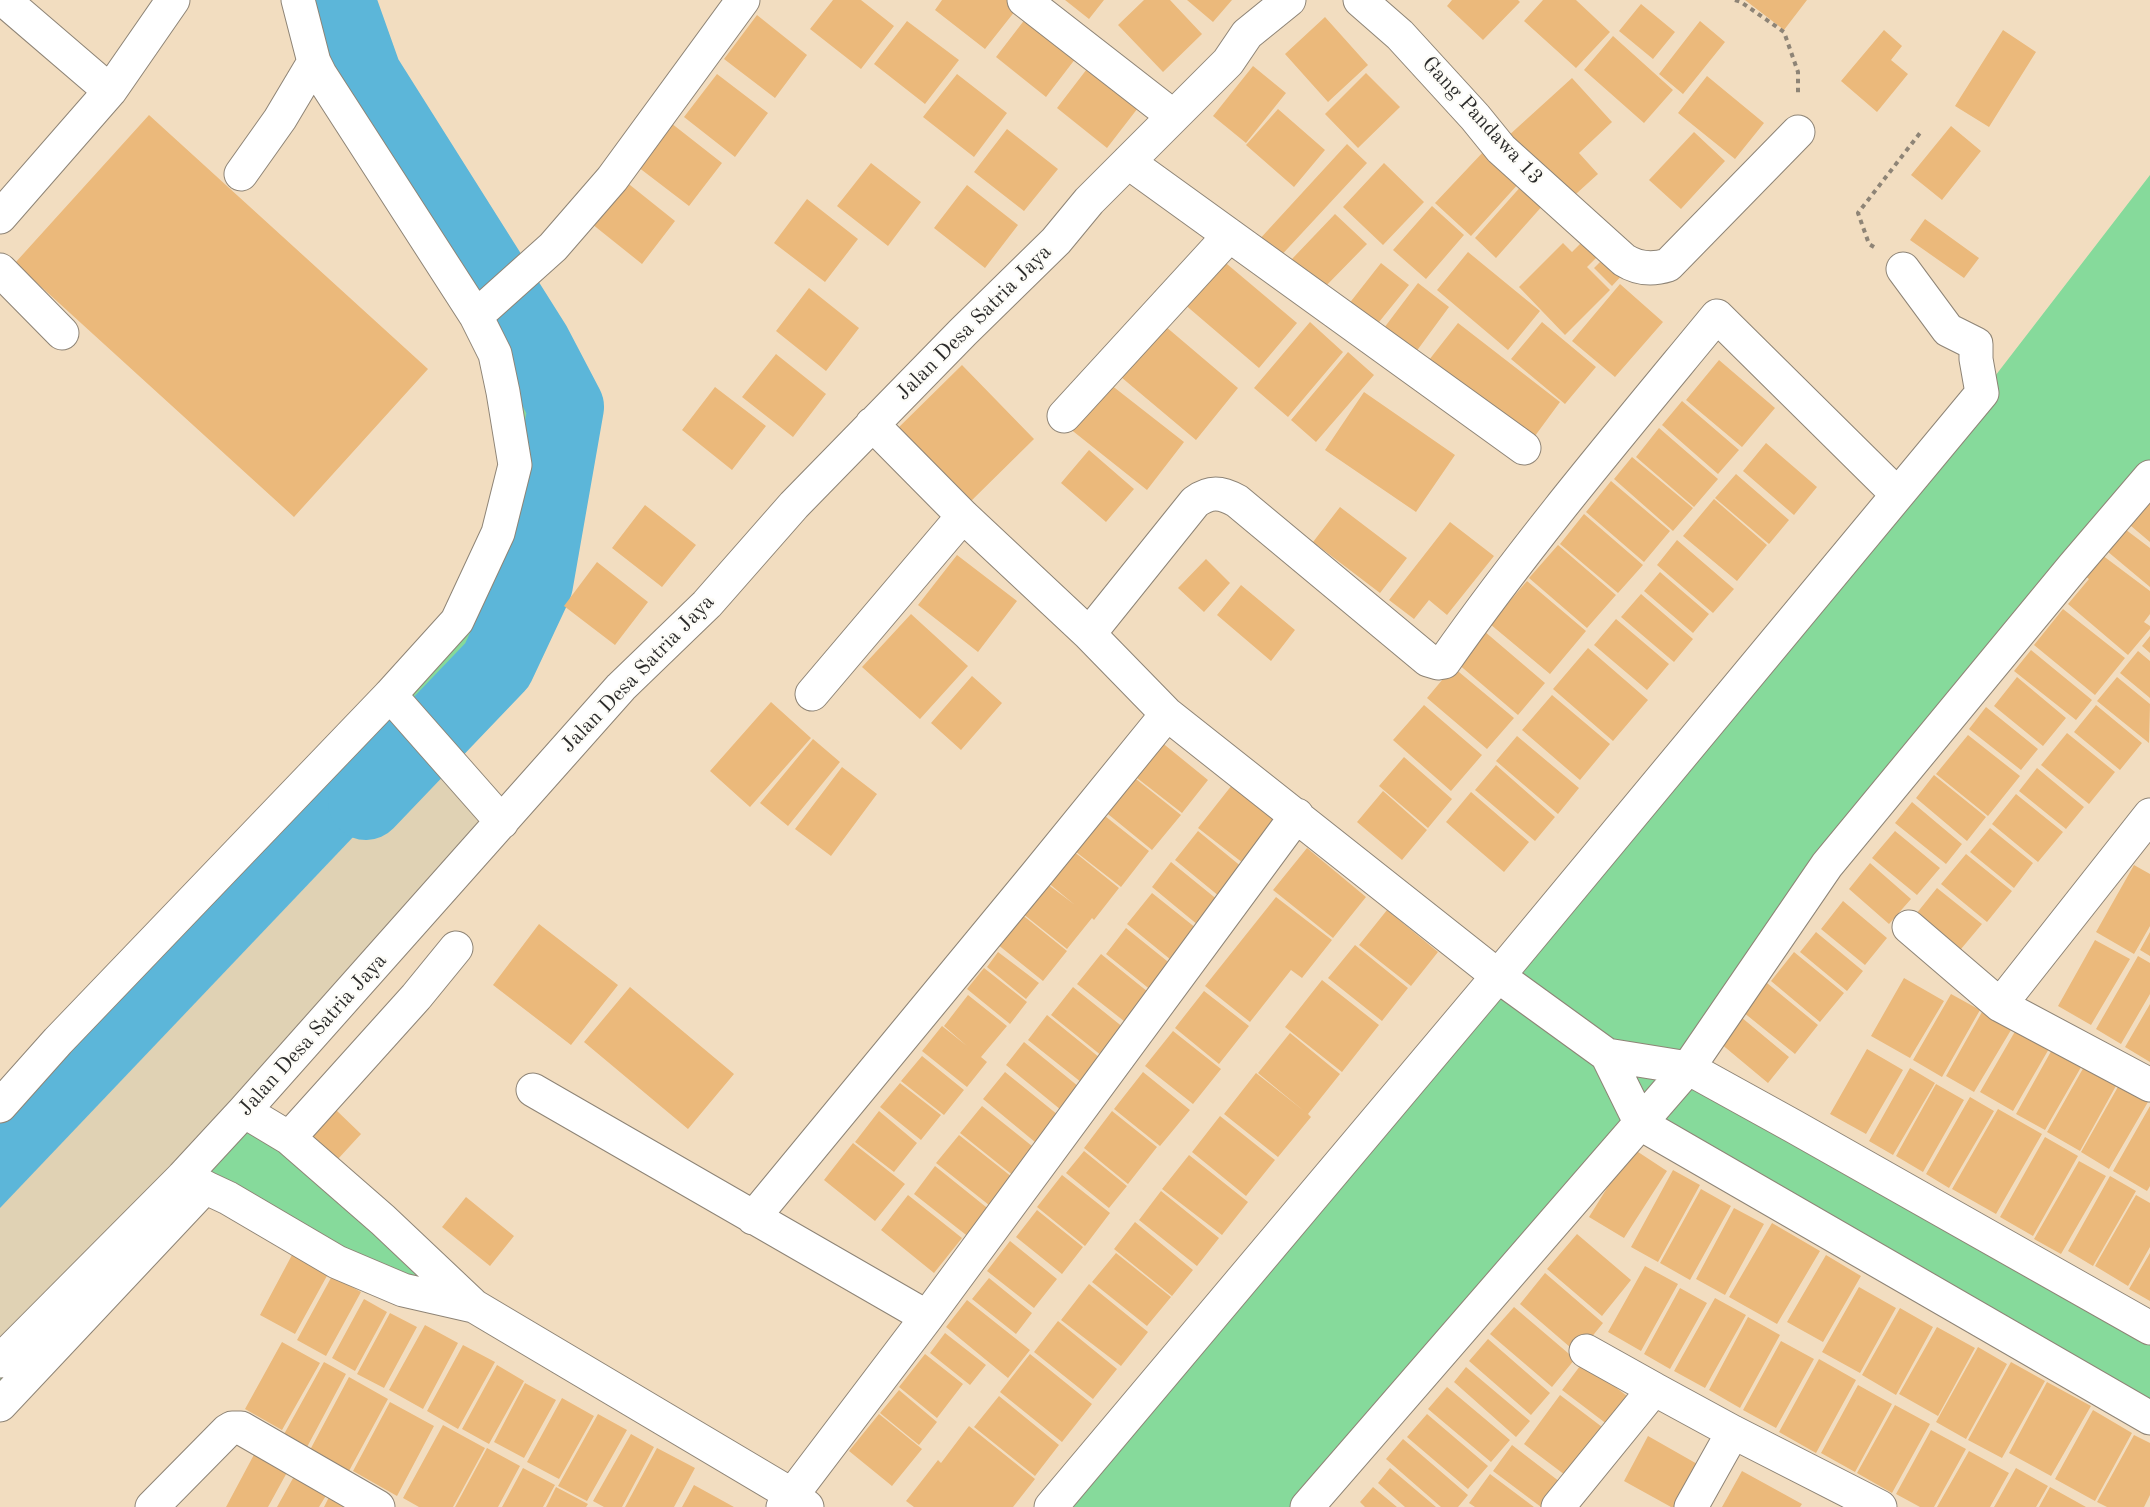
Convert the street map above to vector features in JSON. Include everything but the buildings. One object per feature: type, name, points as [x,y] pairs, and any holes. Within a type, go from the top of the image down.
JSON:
[{"type":"street","points":[[4,0],[110,92]]},
{"type":"street","points":[[0,217],[110,92],[173,0]]},
{"type":"street","points":[[0,1106],[58,1041],[390,695],[457,621],[498,533],[515,465],[495,354],[476,316],[320,74],[314,62],[298,0]]},
{"type":"street","points":[[1024,0],[1173,116]]},
{"type":"street","name":"Jalan Desa Satria Jaya","points":[[0,1361],[194,1182],[244,1112],[498,817],[621,687],[707,604],[794,505],[872,424],[1056,241],[1089,201],[1228,62],[1247,34],[1289,0]]},
{"type":"street","name":"Gang Pandawa 13","points":[[1360,0],[1400,35],[1501,149],[1631,265],[1646,268],[1668,265],[1798,132]]},
{"type":"street","points":[[476,316],[553,247],[612,179],[728,5]]},
{"type":"street","points":[[242,174],[280,119],[314,62]]},
{"type":"street","points":[[1128,162],[1228,237],[1524,448]]},
{"type":"street","points":[[1064,416],[1228,237]]},
{"type":"street","points":[[1051,1507],[1498,976],[1982,393],[1976,359],[1976,344],[1948,330],[1903,269]]},
{"type":"street","points":[[0,270],[62,333]]},
{"type":"street","points":[[1089,634],[1195,502],[1204,495],[1217,492],[1237,501],[1428,660],[1444,662],[1491,595],[1556,512],[1717,316],[1897,494]]},
{"type":"street","points":[[872,424],[963,516],[1089,634],[1167,714],[1498,976],[1607,1055],[1688,1068],[2150,1328]]},
{"type":"street","points":[[1307,1507],[1688,1068],[1827,865],[2090,546],[2150,477]]},
{"type":"street","points":[[812,694],[963,516]]},
{"type":"street","points":[[390,695],[498,817]]},
{"type":"street","points":[[753,1218],[1167,714]]},
{"type":"street","points":[[244,1112],[289,1138],[383,1220],[474,1306],[794,1503],[927,1317],[1297,815]]},
{"type":"street","points":[[2000,1005],[2147,825]]},
{"type":"street","points":[[1909,927],[2000,1005],[2150,1085]]},
{"type":"street","points":[[289,1138],[416,997],[456,948]]},
{"type":"street","points":[[1607,1055],[1641,1124],[2150,1418]]},
{"type":"street","points":[[534,1090],[927,1317]]},
{"type":"street","points":[[0,1405],[194,1182],[337,1262],[403,1290],[474,1306]]},
{"type":"street","points":[[1586,1351],[1733,1432],[1880,1507]]},
{"type":"street","points":[[1558,1507],[1654,1389]]},
{"type":"street","points":[[152,1507],[232,1428],[241,1428],[255,1435],[378,1507]]},
{"type":"street","points":[[1691,1507],[1733,1432]]},
{"type":"path","points":[[1735,0],[1784,32],[1798,72],[1798,132]]},
{"type":"path","points":[[1903,269],[1869,244],[1858,213],[1920,133]]},
{"type":"shaded area","points":[[436,750],[495,813],[0,1361],[0,1207]]},
{"type":"green space","points":[[297,0],[337,0],[364,76],[533,344],[566,407],[535,584],[497,665],[428,737],[390,695],[498,533],[503,392]]},
{"type":"green space","points":[[2150,175],[2150,477],[1688,1068],[2150,1328],[2150,1418],[1641,1124],[1307,1507],[1051,1507],[1982,393]]},
{"type":"green space","points":[[244,1111],[474,1306],[205,1187],[0,1406],[0,1361]]},
{"type":"water","points":[[390,695],[436,750],[0,1208],[0,1106]]},
{"type":"waterway","points":[[337,0],[364,76],[533,344],[566,407],[535,584],[497,665],[366,802]]}]
